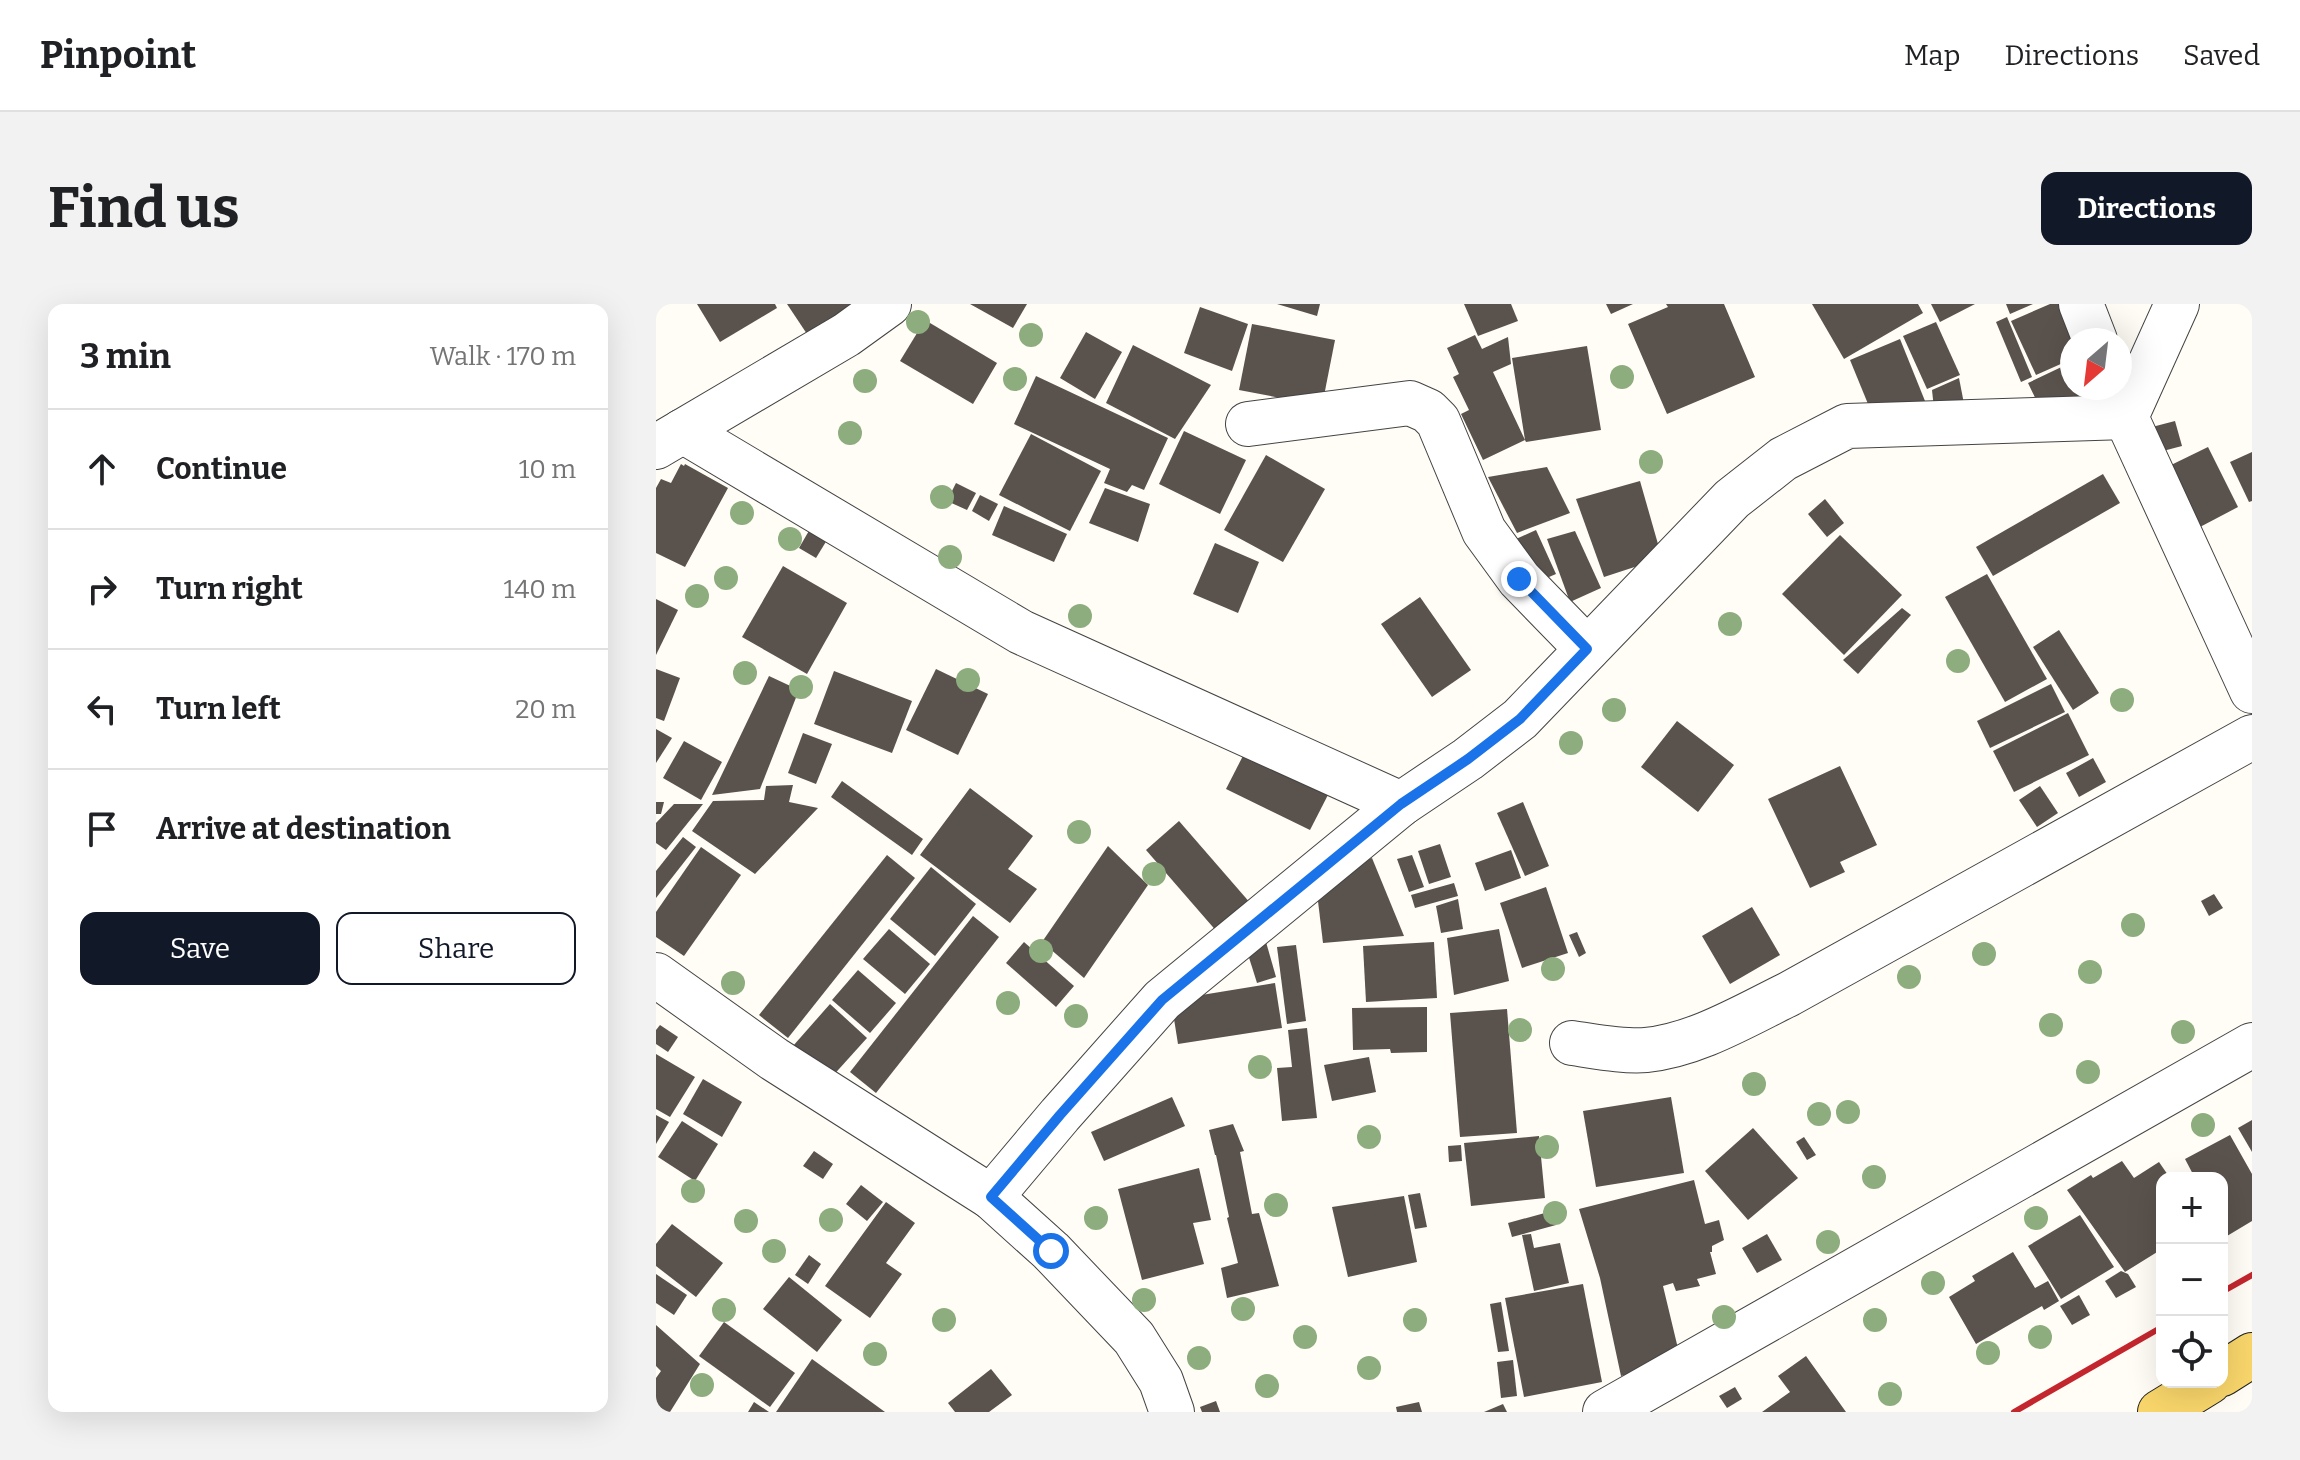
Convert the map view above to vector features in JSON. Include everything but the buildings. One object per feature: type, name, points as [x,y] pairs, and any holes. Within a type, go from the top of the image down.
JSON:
[{"type":"main road","points":[[2228,1370],[2252,1355]]},
{"type":"street","points":[[670,439],[846,335],[889,304]]},
{"type":"street","points":[[2081,304],[2090,328]]},
{"type":"street","points":[[2120,403],[2177,304]]},
{"type":"street","points":[[1248,424],[1410,403],[1428,411],[1438,421],[1484,531],[1519,579],[1587,649]]},
{"type":"street","points":[[991,1197],[1162,1000],[1401,804],[1520,719],[1732,499],[1783,459],[1847,426],[2120,403]]},
{"type":"street","points":[[2120,403],[2252,691]]},
{"type":"street","points":[[670,439],[1021,632],[1401,804]]},
{"type":"street","points":[[1572,1043],[1644,1051],[1676,1044],[1723,1026],[1789,994],[2252,737]]},
{"type":"street","points":[[656,975],[774,1059],[991,1197],[1051,1251],[1134,1338],[1161,1381],[1172,1412]]},
{"type":"street","points":[[1605,1412],[2252,1045]]},
{"type":"railway","points":[[2228,1289],[2252,1275]]},
{"type":"railway","points":[[2014,1412],[2156,1330]]},
{"type":"route","points":[[1051,1251],[991,1197],[1162,1000],[1401,804],[1520,719],[1587,649],[1519,579]]}]
